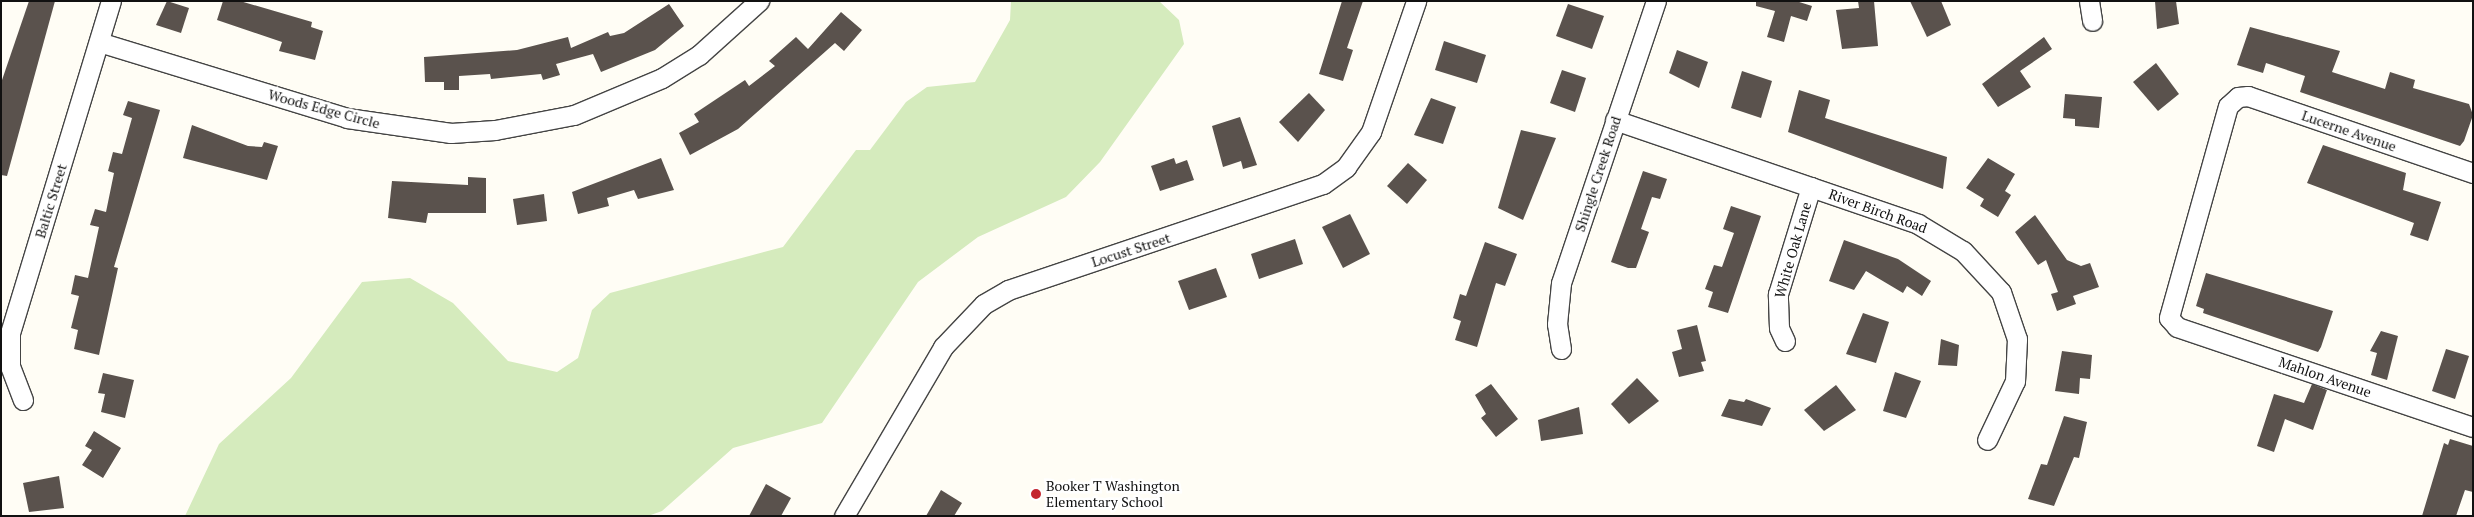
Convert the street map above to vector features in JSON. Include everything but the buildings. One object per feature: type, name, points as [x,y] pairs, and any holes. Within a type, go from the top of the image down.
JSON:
[{"type":"street","name":"Baltic Street","points":[[23,400],[10,366],[10,333],[111,1]]},
{"type":"street","name":"Woods Edge Circle","points":[[99,42],[347,118],[451,133],[495,130],[574,115],[662,78],[732,28],[759,1]]},
{"type":"street","name":"Locust Street","points":[[844,516],[943,347],[984,304],[1008,290],[1323,184],[1346,167],[1371,132],[1416,1]]},
{"type":"street","name":"Shingle Creek Road","points":[[1561,349],[1557,324],[1561,283],[1656,1]]},
{"type":"street","points":[[2089,1],[2092,21]]},
{"type":"street","name":"Lucerne Avenue","points":[[2177,327],[2169,318],[2170,305],[2228,106],[2238,97],[2248,96],[2473,173]]},
{"type":"street","name":"River Birch Road","points":[[1616,120],[1939,234],[1980,266],[2001,292],[2012,317],[2018,362],[2003,412],[1987,440]]},
{"type":"street","name":"White Oak Lane","points":[[1785,341],[1779,328],[1778,294],[1811,188]]},
{"type":"street","name":"Mahlon Avenue","points":[[2177,327],[2473,427]]},
{"type":"green space","points":[[1011,1],[1159,1],[1179,20],[1184,44],[1100,162],[1066,197],[978,237],[918,282],[822,423],[733,448],[662,511],[648,516],[185,516],[219,444],[291,378],[362,282],[410,278],[453,303],[508,361],[557,372],[578,358],[592,310],[610,293],[783,247],[856,150],[870,150],[906,102],[927,87],[975,82],[1010,20]]},
{"type":"place","name":"Booker T Washington Elementary School","points":[[1036,494]]}]
